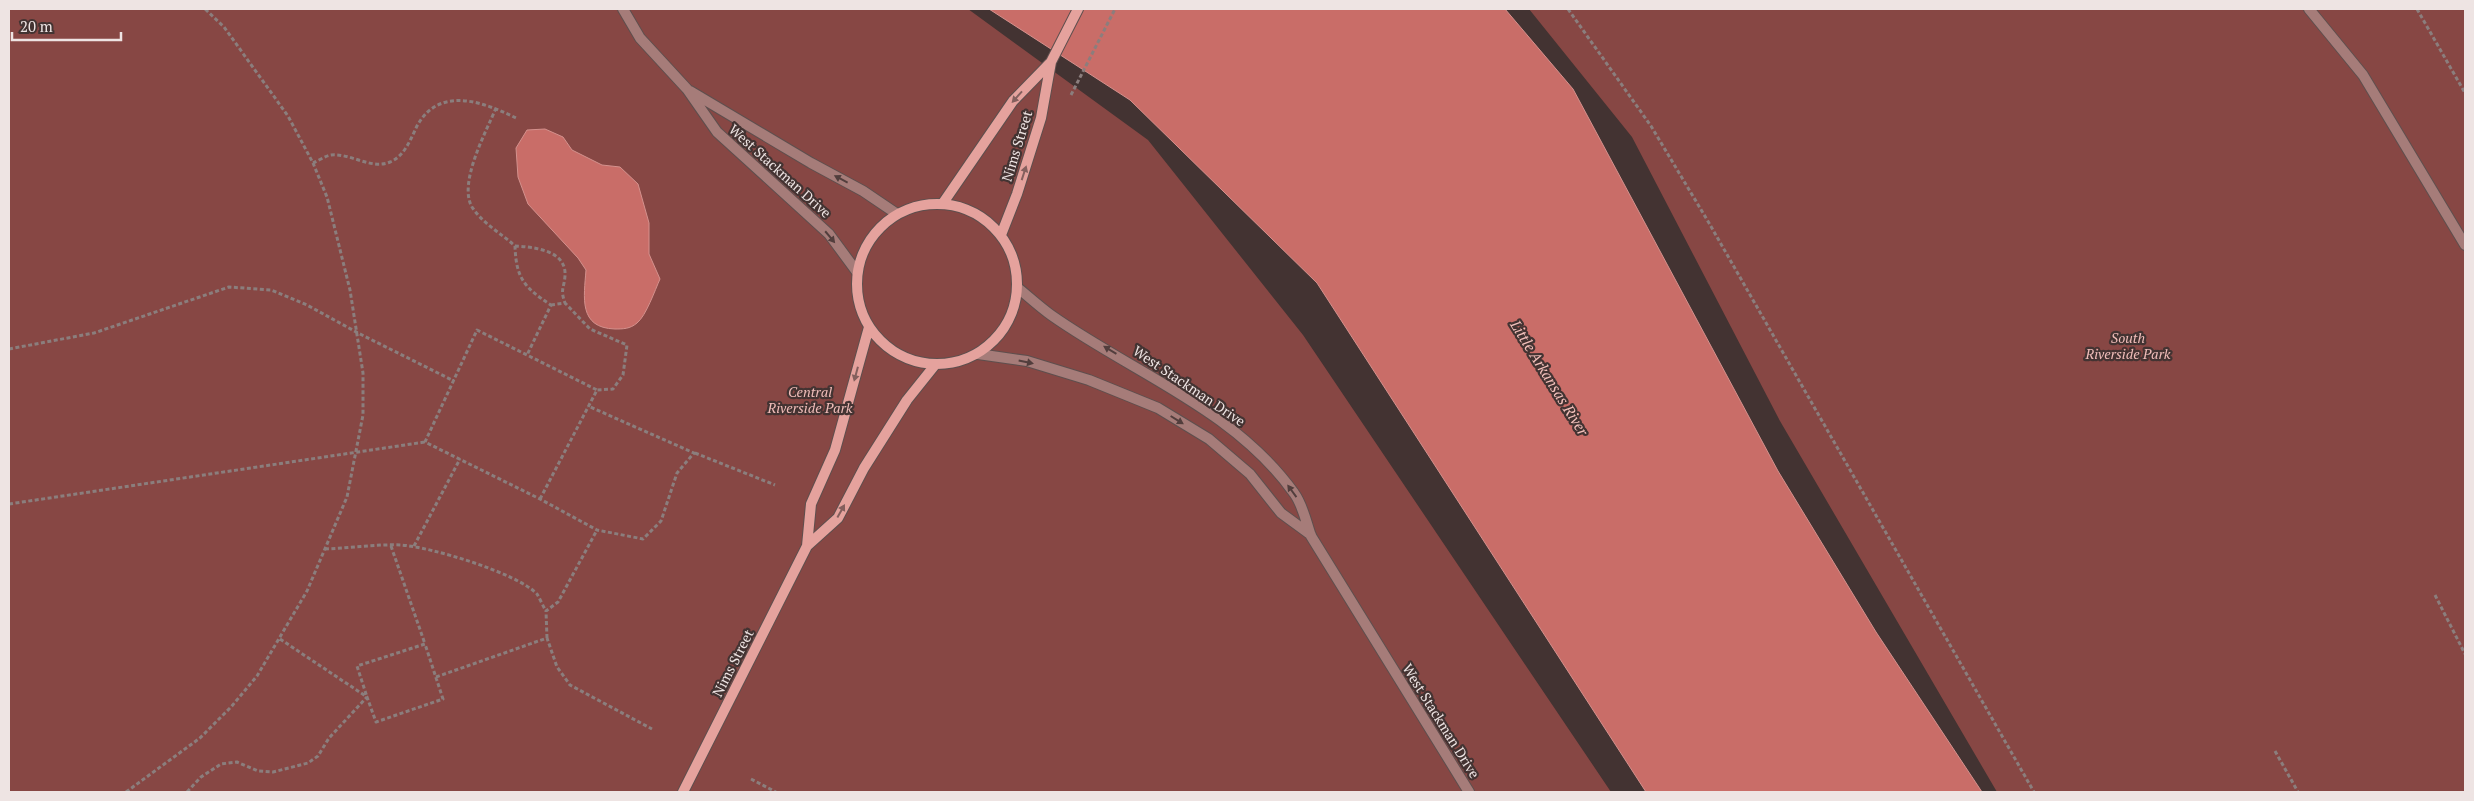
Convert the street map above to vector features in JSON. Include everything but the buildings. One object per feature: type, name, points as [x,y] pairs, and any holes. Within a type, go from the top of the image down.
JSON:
[{"type":"street","name":"West Stackman Drive","points":[[622,9],[640,38],[687,89],[717,132],[828,234],[857,272]]},
{"type":"street","name":"Nims Street","points":[[944,203],[1014,101],[1051,62],[1078,9]]},
{"type":"street","points":[[2309,9],[2363,75],[2465,246]]},
{"type":"street","name":"Nims Street","points":[[1001,235],[1017,194],[1041,118],[1051,62]]},
{"type":"street","name":"West Stackman Drive","points":[[687,89],[811,163],[863,191],[897,214]]},
{"type":"street","points":[[944,203],[965,208],[1001,235],[1011,251],[1017,269],[1018,288],[1012,314],[998,337],[978,354],[957,362],[935,365],[909,359],[887,346],[869,327],[861,310],[857,291],[857,272],[865,248],[878,229],[897,214],[920,205],[944,203]]},
{"type":"street","name":"West Stackman Drive","points":[[1018,288],[1052,315],[1166,384],[1227,426],[1264,456],[1296,495],[1311,536],[1469,792]]},
{"type":"street","name":"Nims Street","points":[[807,546],[811,504],[835,450],[869,327]]},
{"type":"street","name":"West Stackman Drive","points":[[978,354],[1027,361],[1088,380],[1158,408],[1209,439],[1250,474],[1281,513],[1311,536]]},
{"type":"street","name":"Nims Street","points":[[683,792],[807,546],[838,518],[868,460],[907,400],[935,365]]},
{"type":"path","points":[[126,792],[200,738],[257,676],[307,591],[347,497],[363,415],[363,373],[358,333],[350,290],[327,197],[313,163],[288,116],[224,26],[205,9]]},
{"type":"path","points":[[1067,103],[1115,9]]},
{"type":"path","points":[[1568,9],[1651,126],[1709,223],[2034,792]]},
{"type":"path","points":[[2417,9],[2465,92]]},
{"type":"path","points":[[313,163],[329,155],[376,164],[390,162],[402,154],[419,123],[431,109],[445,102],[464,100],[496,108],[518,119]]},
{"type":"path","points":[[425,442],[477,330],[597,390],[613,389],[623,375],[627,345],[590,329],[564,303],[560,290],[565,275],[561,264],[553,253],[536,247],[515,246],[482,219],[472,207],[467,192],[479,147],[496,108]]},
{"type":"path","points":[[515,246],[515,264],[522,282],[551,305],[564,303]]},
{"type":"path","points":[[9,349],[94,333],[229,287],[272,290],[307,305],[454,381]]},
{"type":"path","points":[[527,355],[551,305]]},
{"type":"path","points":[[540,499],[597,390]]},
{"type":"path","points":[[588,406],[775,485]]},
{"type":"path","points":[[9,504],[425,442],[540,499],[597,530],[643,539],[662,521],[677,473],[694,452]]},
{"type":"path","points":[[414,546],[460,459]]},
{"type":"path","points":[[546,611],[558,602],[597,530]]},
{"type":"path","points":[[325,549],[391,546],[430,548],[507,576],[537,594],[546,611],[547,638],[557,667],[570,685],[652,729]]},
{"type":"path","points":[[391,546],[425,644],[443,699],[376,722],[357,666],[425,644]]},
{"type":"path","points":[[2435,596],[2465,654]]},
{"type":"path","points":[[436,677],[547,638]]},
{"type":"path","points":[[280,639],[367,697]]},
{"type":"path","points":[[187,792],[201,777],[221,764],[237,762],[258,771],[273,772],[308,763],[318,756],[329,738],[367,697]]},
{"type":"path","points":[[2275,751],[2298,792]]},
{"type":"path","points":[[751,779],[776,792]]},
{"type":"green space","name":"Central Riverside Park","points":[[9,9],[968,9],[1148,140],[1303,335],[1611,792],[9,792]]},
{"type":"green space","name":"South Riverside Park","points":[[1529,9],[2465,9],[2465,792],[1997,792],[1780,421],[1632,137]]},
{"type":"water","name":"Little Arkansas River","points":[[989,9],[1505,9],[1573,89],[1778,471],[1876,632],[1982,792],[1646,792],[1317,283],[1130,100]]},
{"type":"water","points":[[545,129],[563,137],[572,150],[602,165],[620,167],[638,184],[649,223],[649,254],[660,279],[644,315],[632,326],[618,329],[603,327],[589,317],[584,290],[586,270],[578,258],[528,204],[518,177],[516,148],[527,130]]}]
